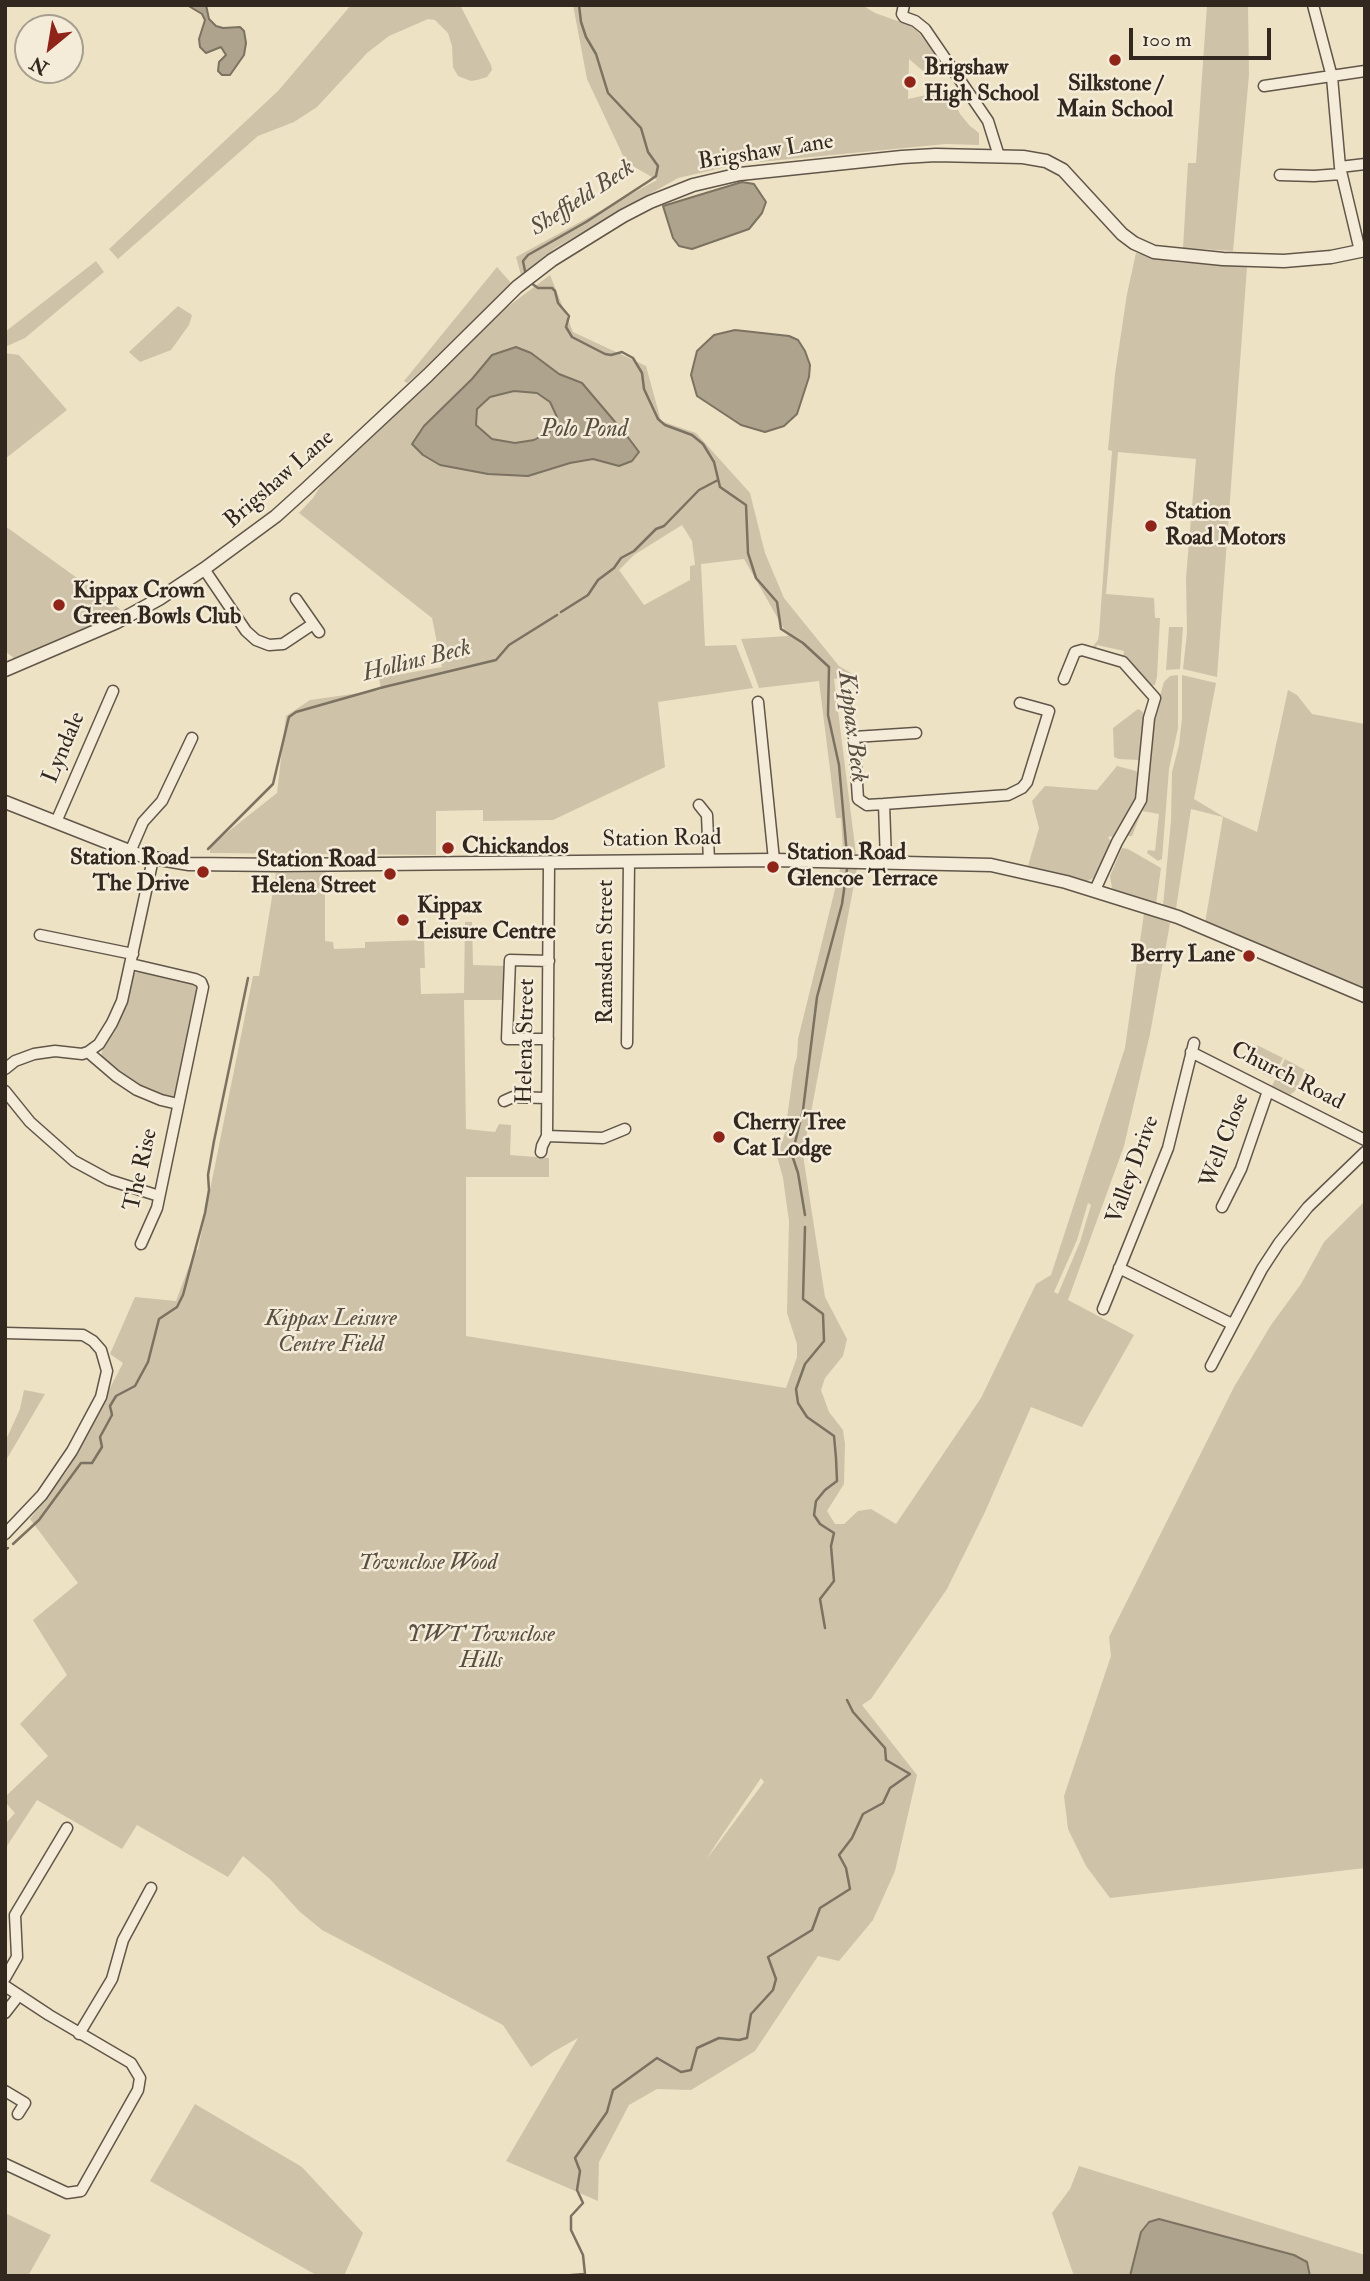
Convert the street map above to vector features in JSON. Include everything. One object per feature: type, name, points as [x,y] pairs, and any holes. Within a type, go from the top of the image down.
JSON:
[{"type":"street","points":[[904,5],[904,17],[925,29],[988,121],[999,156]]},
{"type":"street","points":[[1313,5],[1332,77],[1341,170],[1362,251]]},
{"type":"street","points":[[1265,86],[1365,71]]},
{"type":"street","name":"Brigshaw Lane","points":[[5,670],[128,617],[204,569],[287,506],[428,375],[517,287],[552,260],[650,202],[693,185],[740,174],[901,157],[1035,158],[1052,163],[1069,176],[1129,240],[1154,252],[1223,259],[1310,260],[1362,251]]},
{"type":"street","points":[[1280,175],[1314,176],[1365,164]]},
{"type":"street","points":[[204,569],[246,631],[256,640],[269,645],[289,642],[316,628],[296,599]]},
{"type":"street","points":[[1064,679],[1075,652],[1082,650],[1123,662],[1155,698],[1149,718],[1141,800],[1118,840],[1096,890],[1178,917],[1365,996]]},
{"type":"street","name":"Lyndale","points":[[56,822],[113,691]]},
{"type":"street","points":[[758,702],[775,860]]},
{"type":"street","points":[[916,733],[854,737],[858,799],[867,805],[884,804],[1008,795],[1022,788],[1030,775],[1049,711],[1020,703]]},
{"type":"street","points":[[130,852],[143,822],[163,799],[192,738]]},
{"type":"street","name":"Station Road","points":[[5,802],[130,852],[153,859],[209,865],[887,861],[991,865],[1096,890]]},
{"type":"street","points":[[884,804],[887,861]]},
{"type":"street","points":[[699,805],[707,815],[709,861]]},
{"type":"street","points":[[5,1069],[22,1058],[41,1052],[88,1052],[99,1044],[122,1001],[153,859]]},
{"type":"street","name":"Ramsden Street","points":[[628,1043],[629,861]]},
{"type":"street","name":"Helena Street","points":[[547,1136],[549,863]]},
{"type":"street","points":[[40,934],[132,959]]},
{"type":"street","name":"The Rise","points":[[132,959],[195,979],[201,982],[203,987],[159,1196],[153,1220],[141,1244]]},
{"type":"street","points":[[548,1039],[508,1039],[510,960],[549,961]]},
{"type":"street","name":"Church Road","points":[[1192,1047],[1268,1091],[1365,1140]]},
{"type":"street","name":"Valley Drive","points":[[1103,1309],[1168,1148],[1192,1047]]},
{"type":"street","points":[[88,1052],[137,1090],[178,1104]]},
{"type":"street","points":[[5,1091],[30,1122],[75,1161],[118,1184],[159,1196]]},
{"type":"street","name":"Well Close","points":[[1222,1207],[1241,1169],[1268,1091]]},
{"type":"street","points":[[504,1101],[513,1097],[546,1098]]},
{"type":"street","points":[[541,1152],[547,1136],[603,1138],[625,1129]]},
{"type":"street","points":[[1211,1366],[1279,1242],[1308,1207],[1365,1152]]},
{"type":"street","points":[[1119,1268],[1232,1324]]},
{"type":"street","points":[[5,1333],[83,1335],[101,1350],[107,1371],[101,1397],[72,1451],[42,1495],[5,1534]]},
{"type":"street","points":[[5,1978],[17,1956],[16,1915],[67,1828]]},
{"type":"street","points":[[79,2034],[112,1979],[120,1947],[151,1888]]},
{"type":"street","points":[[5,1986],[79,2034],[131,2063],[138,2073],[139,2084],[84,2188],[76,2193],[67,2193],[5,2164]]},
{"type":"street","points":[[5,2014],[19,1995]]},
{"type":"street","points":[[5,2091],[25,2104],[18,2114]]},
{"type":"green space","points":[[351,5],[460,5],[492,70],[487,77],[477,80],[471,81],[458,76],[453,67],[448,33],[435,20],[428,19],[389,36],[367,53],[317,107],[294,122],[258,136],[118,259],[109,249],[278,91]]},
{"type":"green space","points":[[573,5],[862,5],[875,13],[909,25],[919,33],[937,57],[923,71],[909,59],[908,99],[944,91],[953,98],[960,114],[970,126],[979,133],[979,145],[946,144],[739,164],[678,178],[555,248],[521,275],[516,257],[657,180],[626,162],[587,79]]},
{"type":"green space","points":[[1207,5],[1248,5],[1249,75],[1233,251],[1183,248],[1188,163],[1196,163]]},
{"type":"green space","points":[[1136,253],[1174,262],[1247,267],[1217,677],[1183,669],[1187,633],[1186,578],[1196,459],[1118,452],[1106,594],[1154,598],[1155,618],[1160,618],[1157,677],[1155,685],[1150,686],[1133,665],[1123,658],[1124,651],[1097,645],[1095,651],[1091,649],[1099,634],[1112,451],[1108,450],[1115,374]]},
{"type":"green space","points":[[96,261],[104,272],[25,338],[5,347],[5,332]]},
{"type":"green space","points":[[497,267],[511,283],[428,365],[407,383],[404,381]]},
{"type":"green space","points":[[550,275],[573,332],[646,366],[661,421],[696,433],[750,493],[765,553],[784,598],[839,666],[856,676],[834,679],[856,854],[843,853],[841,818],[836,818],[819,681],[759,688],[741,639],[788,636],[744,559],[701,564],[705,646],[736,645],[753,688],[658,702],[665,767],[553,820],[483,821],[483,810],[436,811],[436,855],[210,853],[210,846],[277,793],[286,716],[310,700],[381,690],[379,678],[442,667],[432,618],[299,513],[325,479],[506,308]],"holes":[[[531,353],[559,374],[582,383],[599,404],[620,465],[593,459],[528,476],[488,474],[440,465],[472,379],[492,355]],[[682,525],[692,541],[695,565],[690,566],[690,580],[644,605],[619,570],[634,555]]]},
{"type":"green space","points":[[178,306],[192,315],[189,325],[171,350],[140,362],[129,352]]},
{"type":"green space","points":[[5,353],[19,355],[67,410],[5,459]]},
{"type":"green space","points":[[514,391],[537,393],[550,402],[557,417],[550,431],[534,440],[515,443],[492,439],[476,425],[477,409],[490,397]]},
{"type":"green space","points":[[5,526],[120,609],[81,630],[15,659],[5,651]]},
{"type":"green space","points":[[1169,627],[1183,627],[1180,669],[1166,670]]},
{"type":"green space","points":[[1178,675],[1178,728],[1169,769],[1162,859],[1158,861],[1147,853],[1148,850],[1155,851],[1159,814],[1142,811],[1132,836],[1124,836],[1140,811],[1155,713],[1164,682],[1170,676]]},
{"type":"green space","points":[[1182,675],[1216,683],[1194,799],[1257,832],[1288,690],[1297,695],[1312,714],[1365,724],[1365,990],[1205,923],[1223,817],[1191,809],[1176,909],[1163,906],[1171,821],[1172,772],[1182,718]]},
{"type":"green space","points":[[1138,709],[1143,712],[1145,722],[1140,760],[1114,757],[1113,728]]},
{"type":"green space","points":[[1117,766],[1136,771],[1140,775],[1138,794],[1114,838],[1108,838],[1112,841],[1094,878],[1087,881],[1028,866],[1039,828],[1032,801],[1045,786],[1097,790]]},
{"type":"green space","points":[[1122,848],[1161,868],[1156,904],[1112,888],[1110,876]]},
{"type":"green space","name":"YWT Townclose Hills","points":[[857,868],[803,1155],[825,1297],[847,1339],[843,1356],[825,1378],[821,1390],[829,1412],[843,1430],[845,1444],[844,1484],[827,1511],[835,1524],[844,1524],[858,1511],[871,1509],[896,1524],[981,1398],[1036,1284],[1051,1275],[1125,1048],[1144,913],[1170,923],[1150,1034],[1124,1146],[1068,1300],[1134,1335],[1082,1427],[1031,1407],[985,1512],[947,1589],[871,1699],[862,1705],[917,1775],[895,1871],[873,1920],[839,1961],[818,1956],[755,2051],[691,2090],[657,2089],[629,2105],[599,2162],[598,2201],[506,2161],[578,2038],[531,2067],[503,2025],[322,1930],[243,1856],[228,1877],[137,1825],[122,1849],[37,1800],[5,1849],[5,1824],[15,1813],[5,1802],[5,1797],[48,1756],[20,1724],[67,1675],[33,1620],[78,1583],[30,1519],[67,1471],[123,1363],[110,1354],[135,1297],[176,1301],[195,1250],[198,1250],[253,976],[259,976],[276,873],[325,872],[330,876],[331,888],[325,889],[325,941],[333,942],[334,949],[365,948],[365,942],[424,940],[425,968],[420,968],[421,994],[464,993],[465,922],[472,922],[473,965],[506,966],[505,1000],[464,1000],[466,1129],[495,1132],[499,1124],[511,1125],[510,1155],[549,1158],[549,1177],[466,1177],[466,1336],[786,1388],[797,1357],[797,1344],[787,1313],[789,1221],[777,1156],[785,1133],[798,1039],[840,869]],"holes":[[[1088,1203],[1091,1205],[1080,1242],[1058,1294],[1054,1292],[1077,1240]],[[761,1778],[764,1782],[706,1860],[716,1844]]]},
{"type":"green space","points":[[140,971],[194,982],[199,986],[173,1098],[150,1092],[124,1077],[101,1057],[103,1045],[133,974]]},
{"type":"green space","points":[[1257,1045],[1283,1058],[1272,1078],[1254,1069]]},
{"type":"green space","points":[[1285,1059],[1305,1070],[1295,1091],[1290,1095],[1272,1086]]},
{"type":"green space","points":[[1365,1201],[1365,1868],[1110,1898],[1086,1866],[1068,1829],[1064,1796],[1111,1656],[1109,1637],[1234,1387],[1271,1325],[1301,1284],[1324,1242]]},
{"type":"green space","points":[[24,1390],[45,1394],[5,1462],[5,1442],[20,1409]]},
{"type":"green space","points":[[195,2104],[302,2167],[363,2233],[344,2276],[318,2276],[150,2181]]},
{"type":"green space","points":[[1079,2166],[1365,2255],[1365,2276],[1310,2276],[1307,2262],[1141,2232],[1130,2276],[1074,2276],[1052,2213],[1070,2189]]},
{"type":"green space","points":[[5,2213],[51,2235],[28,2276],[5,2276]]},
{"type":"water","points":[[187,5],[206,5],[209,19],[216,26],[240,27],[244,31],[244,55],[230,75],[222,75],[218,71],[219,62],[226,55],[221,47],[206,53],[200,47],[199,39],[205,20],[202,14]]},
{"type":"water","points":[[742,182],[754,184],[766,202],[762,213],[749,229],[692,249],[679,246],[673,238],[663,206]]},
{"type":"water","points":[[735,330],[789,336],[798,340],[805,351],[810,365],[809,377],[797,414],[784,426],[765,432],[741,425],[697,396],[691,375],[697,351],[714,335]]},
{"type":"water","name":"Polo Pond","points":[[516,347],[531,353],[559,374],[582,383],[639,452],[632,461],[619,466],[593,459],[528,476],[488,474],[440,465],[423,455],[412,444],[424,426],[472,379],[492,355]],"holes":[[[514,391],[537,393],[550,402],[557,417],[550,431],[534,440],[515,443],[492,439],[476,425],[477,409],[490,397]]]},
{"type":"water","points":[[1159,2219],[1294,2255],[1307,2262],[1310,2276],[1130,2276],[1141,2232],[1149,2222]]},
{"type":"waterway","name":"Sheffield Beck","points":[[525,271],[523,261],[528,255],[586,222],[656,176],[658,166],[648,152],[641,128],[608,93],[596,54],[581,22],[579,5]]},
{"type":"waterway","name":"Kippax Beck","points":[[531,283],[538,288],[552,288],[555,291],[558,303],[569,316],[566,327],[572,337],[605,354],[622,352],[633,358],[642,373],[644,389],[658,419],[665,425],[692,435],[703,444],[714,462],[720,487],[746,505],[748,553],[756,578],[777,602],[781,629],[803,643],[829,667],[828,715],[839,765],[847,855]]},
{"type":"waterway","name":"Hollins Beck","points":[[561,612],[588,595],[598,580],[614,568],[621,558],[634,551],[656,529],[664,526],[699,490],[718,480]]},
{"type":"waterway","name":"Hollins Beck","points":[[208,849],[273,784],[289,717],[296,712],[496,660],[509,645],[557,615]]},
{"type":"waterway","name":"Kippax Beck","points":[[805,1215],[792,1155],[803,1110],[817,997],[842,904],[847,869]]},
{"type":"waterway","name":"Hollins Beck","points":[[13,1544],[39,1520],[81,1463],[92,1463],[102,1447],[100,1437],[112,1415],[110,1406],[116,1396],[135,1386],[148,1362],[159,1319],[177,1307],[183,1295],[205,1213],[214,1141],[248,978]]},
{"type":"waterway","name":"Kippax Beck","points":[[805,1227],[803,1299],[823,1314],[824,1341],[805,1364],[796,1389],[798,1403],[807,1417],[834,1436],[836,1458],[837,1481],[816,1501],[814,1515],[820,1524],[834,1533],[831,1546],[834,1581],[820,1599],[825,1628]]},
{"type":"waterway","name":"Kippax Beck","points":[[559,2276],[585,2274],[583,2255],[571,2230],[571,2216],[583,2203],[577,2190],[580,2171],[575,2158],[607,2112],[613,2090],[657,2058],[681,2072],[691,2070],[697,2048],[719,2038],[747,2038],[751,2014],[773,1990],[776,1979],[768,1957],[812,1930],[820,1908],[850,1889],[846,1868],[839,1855],[852,1838],[863,1814],[883,1803],[890,1788],[910,1774],[886,1760],[885,1748],[853,1712],[847,1700]]},
{"type":"place","name":"Silkstone / Main School","points":[[1115,60]]},
{"type":"place","name":"Brigshaw High School","points":[[910,82]]},
{"type":"place","name":"Station Road Motors","points":[[1151,526]]},
{"type":"place","name":"Kippax Crown Green Bowls Club","points":[[59,605]]},
{"type":"place","name":"Chickandos","points":[[448,848]]},
{"type":"place","name":"Station Road Glencoe Terrace","points":[[773,867]]},
{"type":"place","name":"Station Road The Drive","points":[[203,872]]},
{"type":"place","name":"Station Road Helena Street","points":[[390,874]]},
{"type":"place","name":"Kippax Leisure Centre","points":[[403,920]]},
{"type":"place","name":"Berry Lane","points":[[1249,956]]},
{"type":"place","name":"Cherry Tree Cat Lodge","points":[[719,1137]]},
{"type":"park label","name":"Kippax Leisure Centre Field","points":[[331,1333]]},
{"type":"park label","name":"Townclose Wood","points":[[428,1564]]}]
